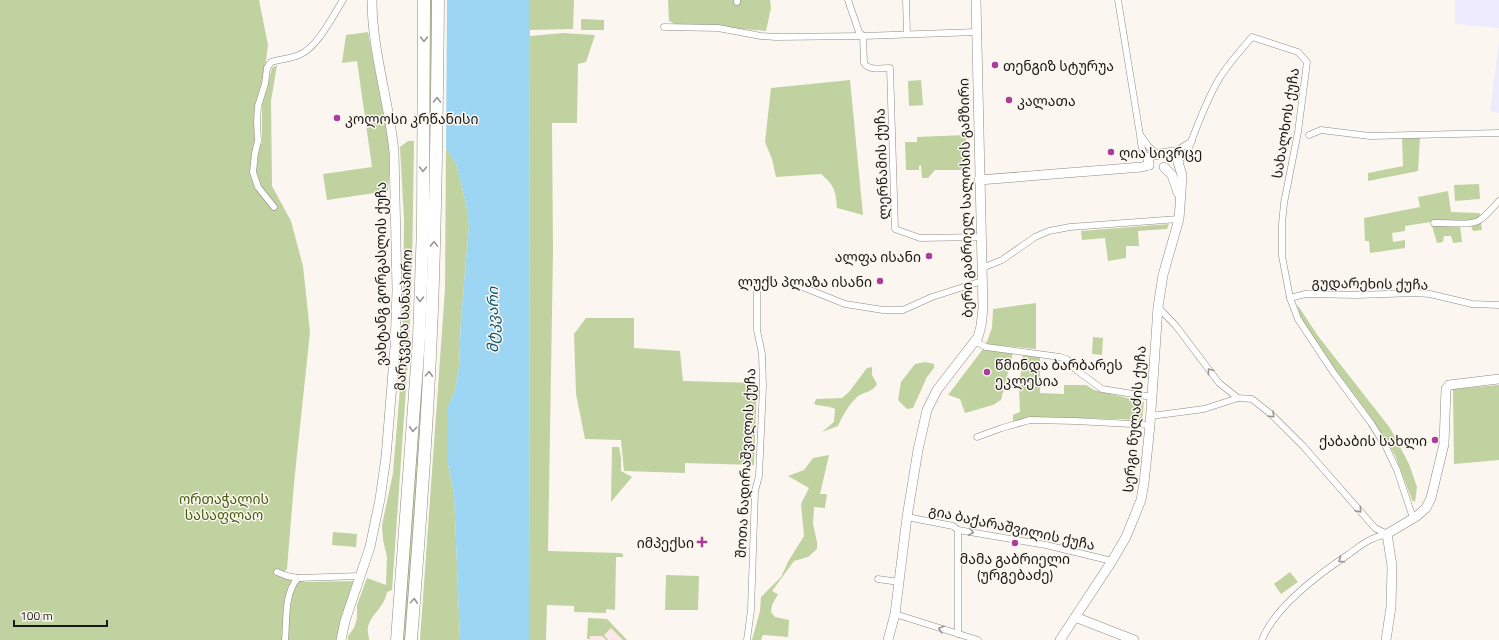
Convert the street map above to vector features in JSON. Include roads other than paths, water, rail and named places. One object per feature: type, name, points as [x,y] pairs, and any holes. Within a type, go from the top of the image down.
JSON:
[{"type":"highway","name":"მარჯვენა სანაპირო","points":[[397,640],[419,338],[423,227],[424,0]]},
{"type":"highway","name":"მარჯვენა სანაპირო","points":[[411,640],[425,465],[431,330],[436,176],[438,0]]},
{"type":"street","points":[[274,208],[258,187],[253,172],[254,153],[258,141],[258,106],[265,84],[267,68],[271,62],[295,57],[308,50],[316,42],[344,0]]},
{"type":"street","name":"ვახტანგ გორგასლის ქუჩა","points":[[341,640],[345,621],[370,547],[380,499],[386,457],[393,376],[397,290],[394,152],[392,133],[377,54],[372,0]]},
{"type":"street","points":[[848,0],[859,32],[862,36]]},
{"type":"street","points":[[906,0],[907,34]]},
{"type":"street","name":"ბერი გაბრიელ სალოსის გამზირი","points":[[888,640],[895,614],[907,517],[918,450],[927,410],[937,390],[975,341],[981,326],[983,308],[980,237],[976,0]]},
{"type":"street","points":[[979,180],[1142,167],[1148,162],[1152,155],[1157,154],[1177,158],[1176,164],[1164,167],[1153,167],[1148,162],[1142,150],[1118,0]]},
{"type":"street","points":[[664,27],[718,28],[761,36],[776,37],[977,32]]},
{"type":"street","name":"ლერწამის ქუჩა","points":[[862,36],[864,63],[866,67],[890,68],[895,229],[920,238],[980,237]]},
{"type":"street","name":"სახალხოს ქუჩა","points":[[1177,158],[1184,156],[1188,150],[1203,110],[1230,62],[1252,37],[1298,52],[1307,62],[1298,132],[1284,204],[1282,224],[1282,256],[1290,298]]},
{"type":"street","points":[[1309,135],[1321,130],[1370,136],[1499,133]]},
{"type":"street","points":[[1140,135],[1149,147],[1157,154]]},
{"type":"street","name":"სერგი წულაძის ქუჩა","points":[[1060,640],[1126,537],[1141,500],[1151,416],[1158,306],[1163,275],[1179,220],[1182,175],[1181,167],[1177,158]]},
{"type":"street","name":"სერგი წულაძის ქუჩა","points":[[1164,167],[1170,172],[1175,180],[1180,206]]},
{"type":"street","points":[[1434,223],[1475,223],[1481,220],[1499,201]]},
{"type":"street","points":[[982,268],[1002,260],[1035,237],[1049,231],[1070,227],[1179,220]]},
{"type":"street","points":[[795,284],[845,304],[883,310],[903,310],[932,297],[982,281]]},
{"type":"street","name":"შოთა ნადირაშვილის ქუჩა","points":[[747,640],[751,610],[755,491],[759,476],[763,386],[762,354],[757,330],[757,287]]},
{"type":"street","name":"გუდარეხის ქუჩა","points":[[1290,298],[1306,294],[1357,295],[1415,293],[1430,294],[1472,304],[1498,303]]},
{"type":"street","points":[[1290,298],[1298,319],[1333,372],[1385,445],[1397,470],[1413,518]]},
{"type":"street","points":[[1158,306],[1176,326],[1219,383],[1238,398]]},
{"type":"street","points":[[975,341],[986,347],[1060,356],[1067,359],[1075,369],[1102,389],[1152,397]]},
{"type":"street","points":[[1262,640],[1266,629],[1274,617],[1329,568],[1372,538],[1387,534],[1426,508],[1431,498],[1444,444],[1446,389],[1449,385],[1499,379]]},
{"type":"street","points":[[1151,416],[1204,409],[1238,398],[1252,399],[1272,415],[1303,446],[1375,528],[1387,534]]},
{"type":"street","points":[[977,437],[1030,420],[1150,425]]},
{"type":"street","name":"გია ბაქარაშვილის ქუჩა","points":[[907,517],[953,526],[958,530],[1046,545],[1112,561]]},
{"type":"street","points":[[958,530],[958,634]]},
{"type":"street","points":[[1386,640],[1391,607],[1392,566],[1387,534]]},
{"type":"street","points":[[277,572],[298,578],[360,576]]},
{"type":"street","points":[[285,640],[289,592],[298,578]]},
{"type":"street","points":[[878,579],[899,582]]},
{"type":"street","points":[[895,614],[978,640]]},
{"type":"street","points":[[1075,617],[1134,640]]},
{"type":"water","name":"მტკვარი","points":[[447,0],[530,0],[529,640],[460,640],[454,493],[448,465],[447,433],[448,406],[455,391],[459,367],[461,319],[469,226],[466,203],[456,164],[446,148]]},
{"type":"place","name":"თენგიზ სტურუა","points":[[995,65]]},
{"type":"place","name":"კალათა","points":[[1009,100]]},
{"type":"place","name":"კოლოსი კრწანისი","points":[[337,118]]},
{"type":"place","name":"ღია სივრცე","points":[[1111,152]]},
{"type":"place","name":"ალფა ისანი","points":[[929,256]]},
{"type":"place","name":"ლუქს პლაზა ისანი","points":[[880,281]]},
{"type":"place","name":"წმინდა ბარბარეს ეკლესია","points":[[987,372]]},
{"type":"place","name":"ქაბაბის სახლი","points":[[1435,440]]},
{"type":"place","name":"იმპექსი","points":[[702,542]]},
{"type":"place","name":"მამა გაბრიელი (ურგებაძე)","points":[[1015,543]]},
{"type":"park label","name":"ორთაჭალის სასაფლაო","points":[[224,506]]}]
